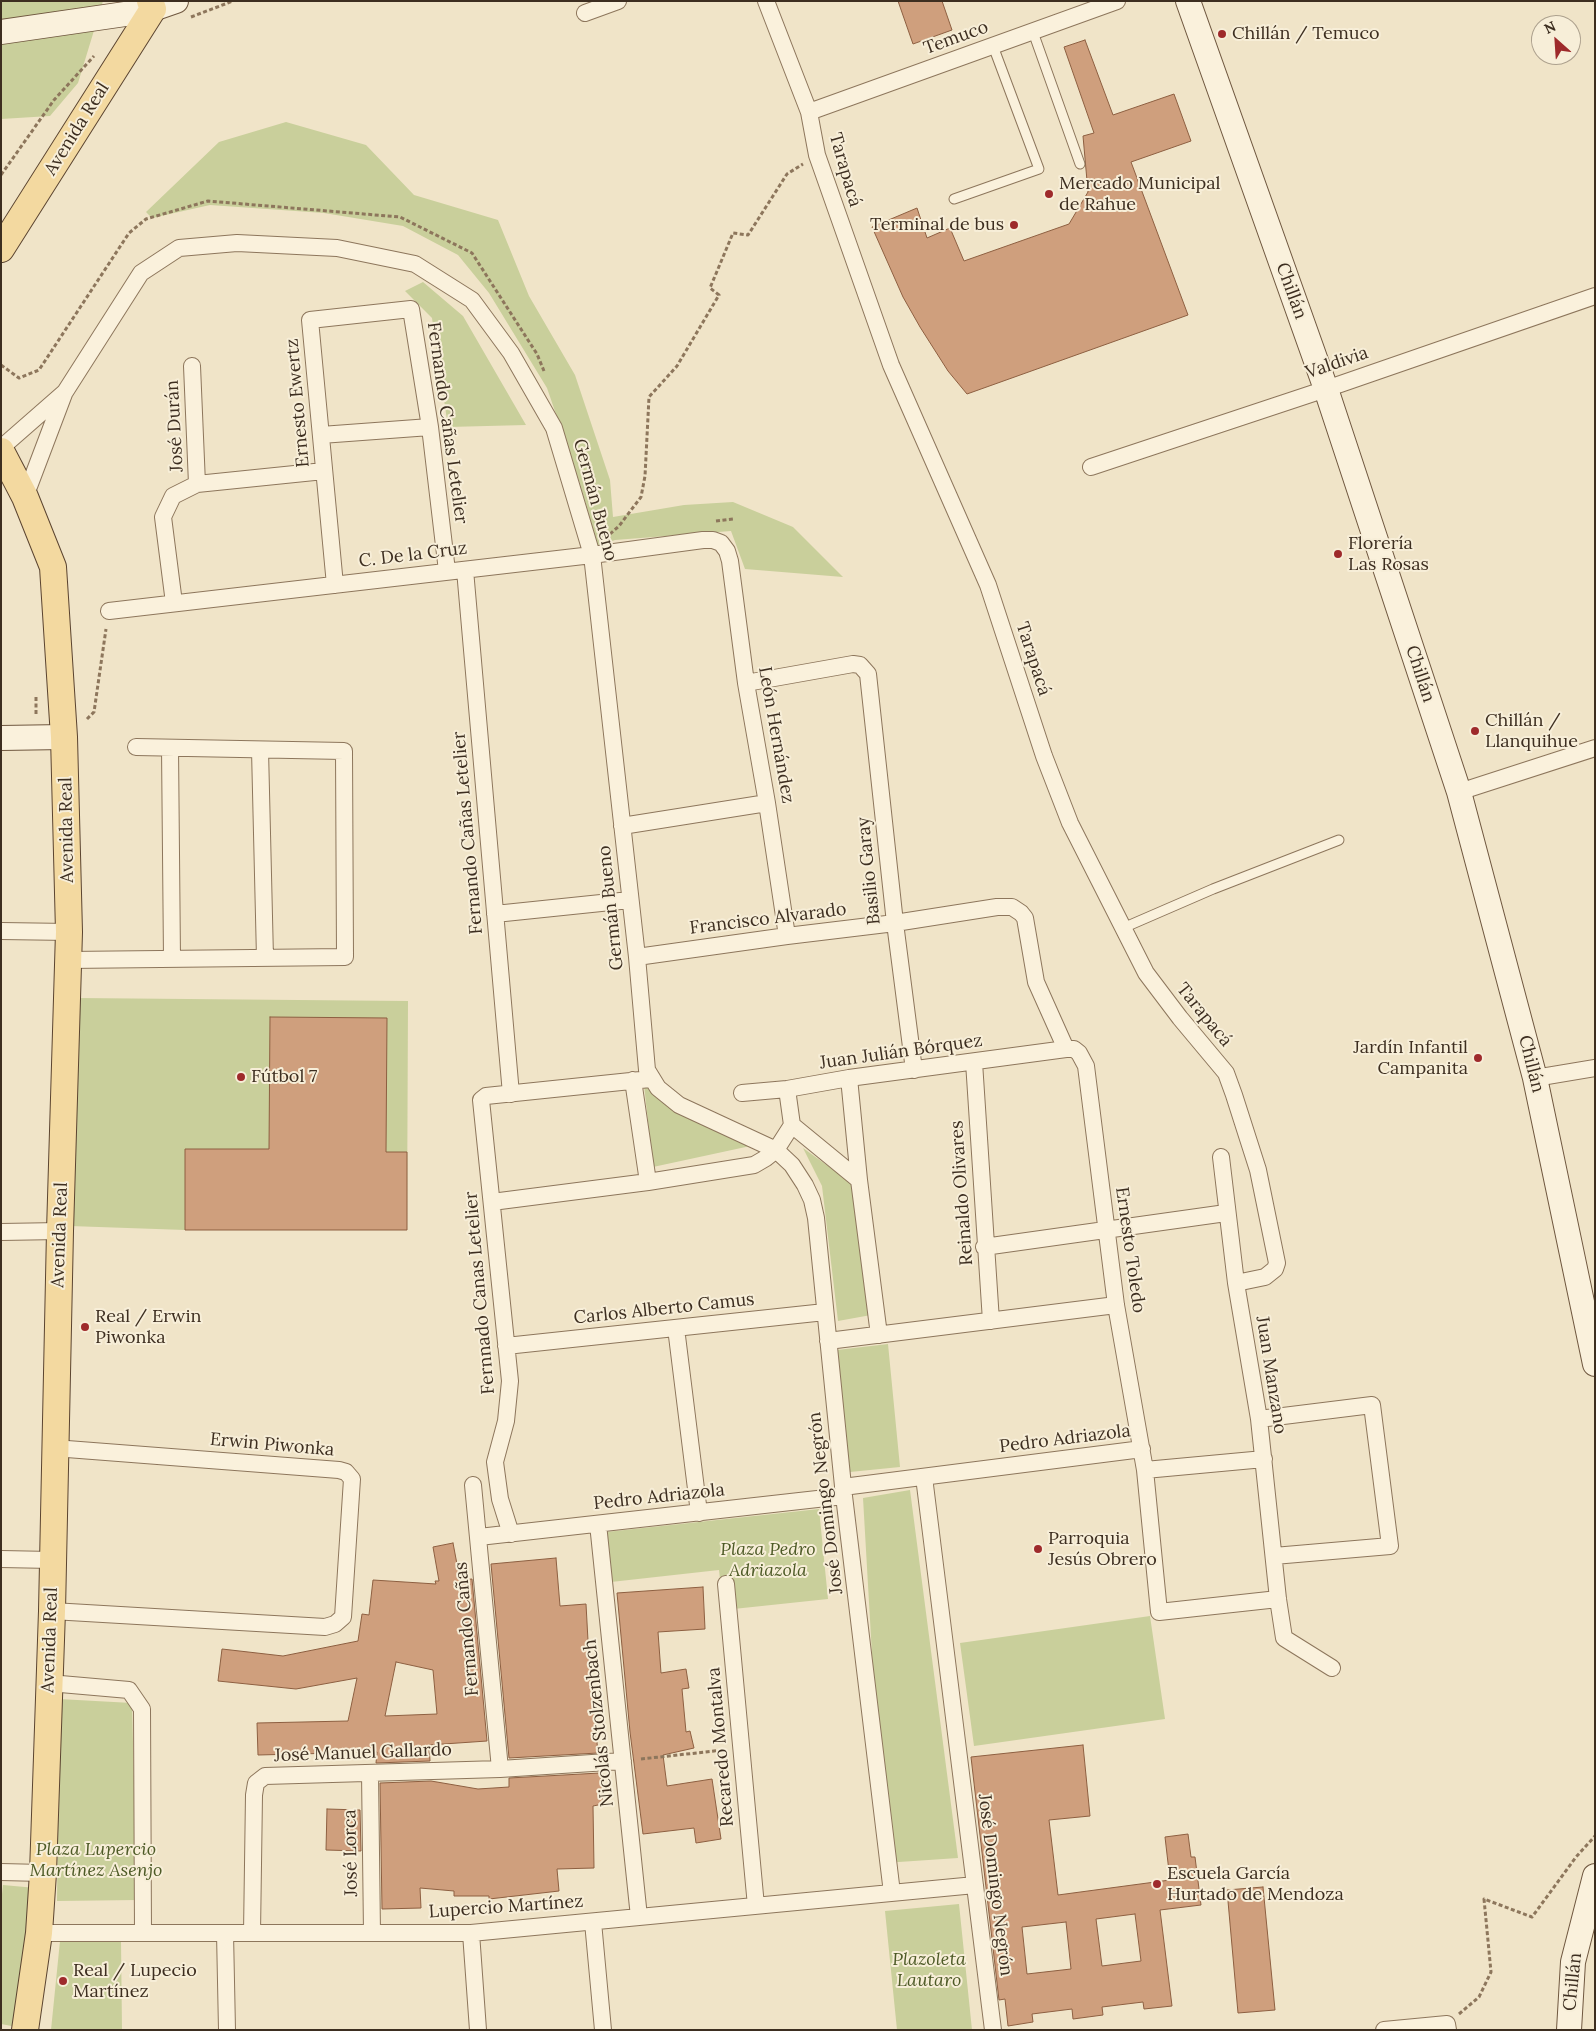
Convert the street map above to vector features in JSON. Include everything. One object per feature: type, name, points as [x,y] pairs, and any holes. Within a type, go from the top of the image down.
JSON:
[{"type":"main road","name":"Avenida Real","points":[[1,249],[160,4]]},
{"type":"main road","name":"Avenida Real","points":[[1,449],[25,497],[54,568],[73,731],[54,1448],[52,1611],[48,1683],[43,1873],[39,1933],[25,2030]]},
{"type":"street","points":[[585,13],[618,1]]},
{"type":"street","name":"Tarapacá","points":[[766,1],[809,112],[817,155],[891,365],[988,585],[1044,756],[1064,806],[1146,973],[1180,1018],[1226,1073],[1258,1170],[1277,1263],[1275,1269],[1265,1277],[1236,1283]]},
{"type":"street","name":"Temuco","points":[[809,112],[1117,1]]},
{"type":"street","name":"Chillán","points":[[1188,1],[1326,389],[1459,792],[1536,1078],[1595,1363]]},
{"type":"street","points":[[1,32],[160,4]]},
{"type":"street","name":"Germán Bueno","points":[[25,497],[65,392],[141,274],[179,248],[237,243],[337,248],[414,264],[472,300],[511,353],[554,428],[592,555],[637,957],[647,1070],[650,1079]]},
{"type":"street","name":"Valdivia","points":[[1091,467],[1326,389],[1595,296]]},
{"type":"street","name":"Fernando Cañas Letelier","points":[[411,309],[430,426],[447,572]]},
{"type":"street","name":"Ernesto Ewertz","points":[[335,585],[310,320],[411,309]]},
{"type":"street","name":"José Durán","points":[[192,366],[197,484]]},
{"type":"street","name":"Germán Bueno","points":[[1,449],[65,392]]},
{"type":"street","points":[[321,435],[430,426]]},
{"type":"street","name":"José Durán","points":[[174,603],[163,517],[172,496],[197,484],[324,472]]},
{"type":"street","name":"C. De la Cruz","points":[[109,611],[592,555],[703,540],[713,540],[721,543]]},
{"type":"street","name":"León Hernández","points":[[721,543],[727,551],[730,561],[746,683],[768,803],[787,936]]},
{"type":"street","name":"Fernando Cañas Letelier","points":[[465,570],[511,1094]]},
{"type":"street","name":"Basilio Garay","points":[[746,683],[853,664],[865,668],[870,680],[895,923],[914,1070]]},
{"type":"street","points":[[1,738],[73,731]]},
{"type":"street","points":[[68,960],[345,957],[344,751],[136,748]]},
{"type":"street","points":[[170,748],[172,959]]},
{"type":"street","points":[[1459,792],[1595,748]]},
{"type":"street","points":[[260,750],[265,958]]},
{"type":"street","points":[[622,826],[768,803]]},
{"type":"street","points":[[495,914],[630,900]]},
{"type":"street","name":"Francisco Alvarado","points":[[637,957],[895,923],[997,907],[1012,907],[1021,913]]},
{"type":"street","name":"Ernesto Toledo","points":[[1021,913],[1026,924],[1036,982],[1066,1049],[1074,1049],[1079,1053],[1086,1066],[1116,1305],[1145,1470],[1159,1612],[1278,1599]]},
{"type":"street","points":[[1,931],[69,932]]},
{"type":"street","name":"Juan Julián Bórquez","points":[[742,1093],[786,1089],[849,1078],[1066,1049]]},
{"type":"street","name":"Reinaldo Olivares","points":[[974,1062],[984,1247],[991,1321]]},
{"type":"street","points":[[1536,1078],[1595,1068]]},
{"type":"street","points":[[849,1078],[859,1180],[879,1335]]},
{"type":"street","points":[[511,1094],[650,1079],[679,1105],[776,1150]]},
{"type":"street","points":[[633,1080],[648,1182]]},
{"type":"street","points":[[786,1089],[792,1125],[859,1180]]},
{"type":"street","name":"Fernnado Canas Letelier","points":[[511,1094],[486,1096],[481,1100],[510,1382],[509,1401],[495,1462],[500,1500],[511,1534]]},
{"type":"street","points":[[492,1202],[648,1182],[754,1165],[776,1150],[792,1125]]},
{"type":"street","name":"José Domingo Negrón","points":[[776,1150],[792,1165],[805,1185],[812,1200],[816,1218],[844,1492],[892,1893]]},
{"type":"street","name":"Juan Manzano","points":[[1221,1157],[1226,1213],[1236,1283],[1260,1419],[1278,1599],[1284,1638],[1332,1668]]},
{"type":"street","points":[[984,1247],[1226,1213]]},
{"type":"street","points":[[1,1232],[60,1231]]},
{"type":"street","points":[[828,1341],[1116,1305]]},
{"type":"street","name":"Carlos Alberto Camus","points":[[506,1346],[825,1312]]},
{"type":"street","points":[[676,1328],[699,1512]]},
{"type":"street","points":[[1260,1419],[1372,1405],[1390,1546],[1274,1556]]},
{"type":"street","name":"Erwin Piwonka","points":[[52,1611],[325,1626],[335,1624],[343,1616],[352,1479],[346,1472],[338,1470],[54,1448]]},
{"type":"street","name":"Pedro Adriazola","points":[[479,1537],[699,1512],[844,1492],[924,1477],[1142,1449]]},
{"type":"street","points":[[1145,1470],[1264,1459]]},
{"type":"street","name":"José Domingo Negrón","points":[[924,1477],[993,2030]]},
{"type":"street","name":"Fernando Cañas","points":[[473,1485],[500,1769]]},
{"type":"street","name":"Nicolás Stolzenbach","points":[[598,1524],[639,1917]]},
{"type":"street","points":[[1,1559],[52,1560]]},
{"type":"street","name":"Recaredo Montalva","points":[[726,1584],[756,1906]]},
{"type":"street","points":[[48,1683],[129,1690],[142,1709],[143,1933]]},
{"type":"street","name":"José Manuel Gallardo","points":[[252,1933],[254,1795],[256,1783],[265,1776],[500,1769],[623,1761]]},
{"type":"street","name":"José Lorca","points":[[370,1773],[372,1933]]},
{"type":"street","points":[[1,1872],[43,1873]]},
{"type":"street","name":"Chillán","points":[[1569,2030],[1573,1962],[1595,1876]]},
{"type":"street","name":"Lupercio Martínez","points":[[39,1933],[471,1933],[975,1885]]},
{"type":"street","points":[[593,1922],[603,2030]]},
{"type":"street","points":[[225,1933],[227,2030]]},
{"type":"street","points":[[471,1933],[478,2030]]},
{"type":"street","points":[[1384,2030],[1448,2027]]},
{"type":"lane","points":[[1033,32],[1080,164]]},
{"type":"lane","points":[[954,199],[1039,169],[993,46]]},
{"type":"lane","points":[[1123,928],[1221,886],[1339,840]]},
{"type":"path","points":[[1,175],[54,100],[100,49]]},
{"type":"path","points":[[592,555],[604,540],[620,526],[641,497],[645,476],[649,397],[677,366],[719,295],[710,288],[733,233],[748,235],[787,174],[817,155]]},
{"type":"path","points":[[1,365],[19,378],[39,370],[90,292]]},
{"type":"path","points":[[73,731],[94,712],[109,611]]},
{"type":"path","points":[[623,1761],[741,1749]]},
{"type":"path","points":[[1448,2027],[1480,1997],[1491,1972],[1484,1899],[1532,1917],[1576,1857],[1595,1836]]},
{"type":"green space","points":[[1,1],[103,1],[78,83],[50,116],[1,119]]},
{"type":"green space","points":[[286,122],[366,145],[414,195],[498,220],[529,296],[575,375],[610,480],[613,517],[684,505],[733,502],[793,527],[843,577],[745,569],[731,531],[615,540],[598,546],[580,484],[547,388],[489,293],[458,255],[403,226],[324,213],[210,205],[152,218],[146,212],[219,142]]},
{"type":"green space","points":[[423,282],[463,316],[526,425],[448,427],[432,318],[405,291]]},
{"type":"green space","name":"Fútbol 7","points":[[77,998],[408,1001],[407,1230],[185,1230],[70,1226]]},
{"type":"green space","points":[[644,1085],[654,1085],[755,1145],[653,1167]]},
{"type":"green space","points":[[803,1148],[853,1184],[871,1315],[838,1321],[822,1186]]},
{"type":"green space","points":[[888,1344],[900,1467],[850,1472],[837,1350]]},
{"type":"green space","points":[[910,1490],[958,1858],[884,1863],[863,1498]]},
{"type":"green space","name":"Plaza Pedro Adriazola","points":[[819,1509],[828,1599],[724,1610],[724,1616],[719,1570],[611,1582],[606,1532]]},
{"type":"green space","points":[[1150,1616],[1165,1719],[974,1746],[960,1643]]},
{"type":"green space","name":"Plaza Lupercio Martínez Asenjo","points":[[59,1699],[132,1703],[137,1900],[57,1901]]},
{"type":"green space","points":[[3,1885],[36,1888],[17,2027],[1,2024],[1,1903]]},
{"type":"green space","name":"Plazoleta Lautaro","points":[[959,1904],[972,2030],[897,2030],[885,1911]]},
{"type":"green space","points":[[60,1941],[121,1941],[122,2030],[51,2030]]},
{"type":"building","points":[[898,1],[942,1],[952,30],[913,44]]},
{"type":"building","name":"Mercado Municipal de Rahue","points":[[1085,40],[1113,115],[1174,94],[1191,141],[1131,162],[1188,315],[967,394],[948,371],[920,327],[903,297],[872,227],[917,208],[927,238],[950,228],[964,261],[1069,224],[1088,192],[1083,136],[1094,133],[1064,47]]},
{"type":"building","points":[[270,1017],[387,1018],[386,1152],[407,1152],[407,1230],[185,1230],[185,1149],[269,1149]]},
{"type":"building","points":[[453,1543],[460,1580],[472,1579],[487,1741],[429,1745],[430,1761],[376,1763],[377,1752],[258,1755],[257,1723],[348,1721],[357,1678],[296,1689],[218,1681],[222,1649],[283,1656],[358,1641],[362,1614],[369,1615],[373,1580],[436,1584],[435,1581],[439,1581],[433,1547]],"holes":[[[396,1662],[433,1670],[437,1714],[385,1716]]]},
{"type":"building","points":[[556,1558],[560,1606],[586,1604],[598,1753],[509,1758],[491,1564]]},
{"type":"building","points":[[703,1587],[705,1629],[658,1632],[661,1673],[686,1669],[689,1688],[682,1689],[686,1732],[690,1731],[694,1748],[663,1755],[667,1786],[712,1779],[721,1839],[696,1843],[694,1828],[643,1834],[630,1732],[617,1593]]},
{"type":"building","points":[[1083,1745],[1090,1816],[1049,1820],[1058,1895],[1170,1880],[1165,1837],[1188,1834],[1191,1857],[1195,1857],[1201,1905],[1160,1910],[1172,2006],[1144,2009],[1143,2002],[1102,2007],[1103,2015],[1073,2019],[1072,2009],[1032,2014],[1033,2022],[1008,2026],[1005,1999],[999,2000],[971,1757]],"holes":[[[1135,1914],[1141,1961],[1102,1966],[1096,1919]],[[1066,1922],[1071,1969],[1027,1974],[1022,1927]]]},
{"type":"building","points":[[600,1773],[603,1804],[593,1806],[594,1868],[557,1869],[559,1891],[489,1899],[489,1896],[454,1896],[454,1891],[420,1888],[421,1908],[382,1909],[380,1783],[431,1781],[478,1789],[509,1787],[509,1778]]},
{"type":"building","points":[[327,1809],[360,1810],[361,1851],[326,1850]]},
{"type":"building","points":[[1263,1887],[1275,2010],[1238,2013],[1227,1890]]},
{"type":"place","name":"Chillán / Temuco","points":[[1222,34]]},
{"type":"place","name":"Mercado Municipal de Rahue","points":[[1049,194]]},
{"type":"place","name":"Terminal de bus","points":[[1014,225]]},
{"type":"place","name":"Florería Las Rosas","points":[[1338,554]]},
{"type":"place","name":"Chillán / Llanquihue","points":[[1475,731]]},
{"type":"place","name":"Jardín Infantil Campanita","points":[[1478,1058]]},
{"type":"place","name":"Fútbol 7","points":[[241,1077]]},
{"type":"place","name":"Real / Erwin Piwonka","points":[[85,1327]]},
{"type":"place","name":"Parroquia Jesús Obrero","points":[[1038,1549]]},
{"type":"place","name":"Escuela García Hurtado de Mendoza","points":[[1157,1884]]},
{"type":"place","name":"Real / Lupecio Martínez","points":[[63,1981]]}]
